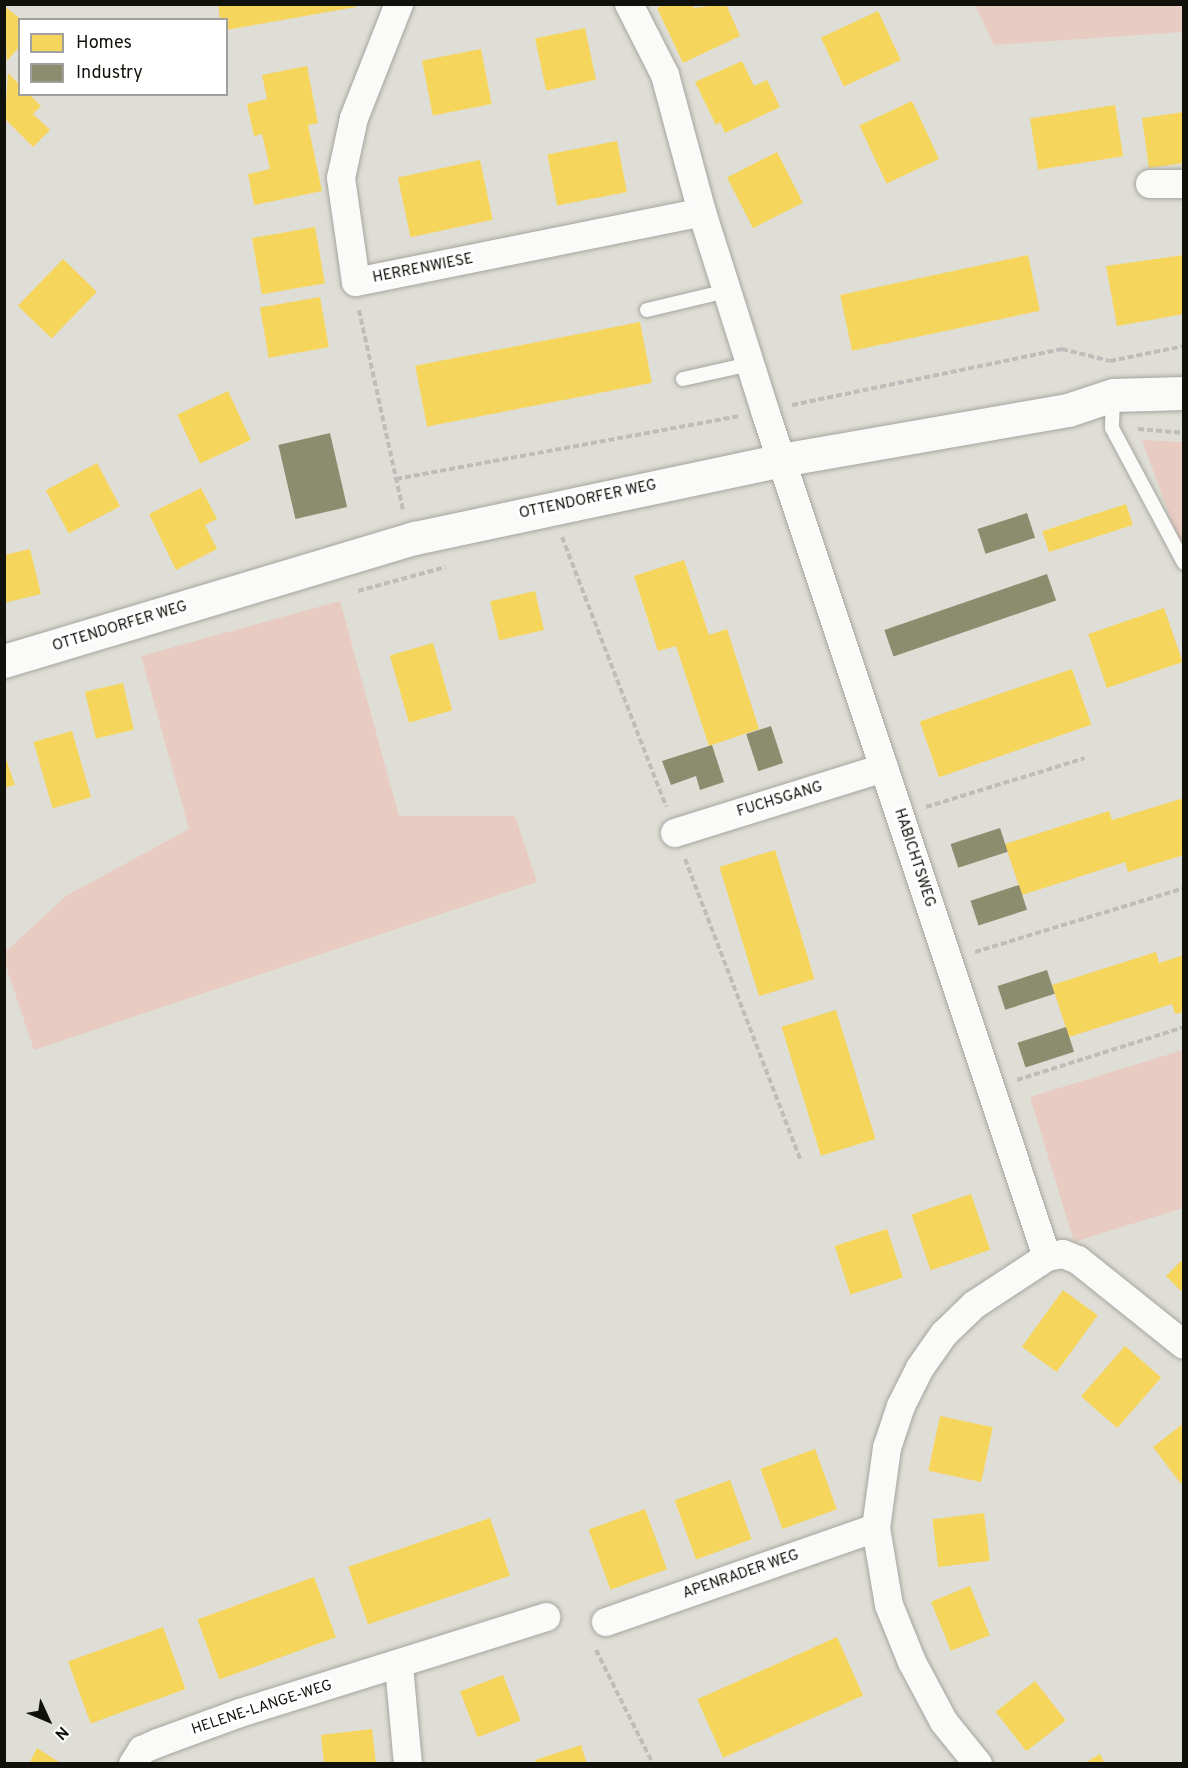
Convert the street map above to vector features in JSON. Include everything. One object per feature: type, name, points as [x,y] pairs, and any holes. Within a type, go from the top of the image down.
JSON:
[{"type":"main road","name":"OTTENDORFER WEG","points":[[4,662],[415,538],[781,460],[1068,410],[1113,395],[1184,393]]},
{"type":"street","name":"HERRENWIESE","points":[[399,4],[354,118],[341,178],[356,282],[702,212]]},
{"type":"street","points":[[629,4],[665,75],[702,212],[781,460]]},
{"type":"street","points":[[1150,184],[1184,184]]},
{"type":"street","name":"HABICHTSWEG","points":[[781,460],[1047,1257]]},
{"type":"street","name":"FUCHSGANG","points":[[675,833],[884,768]]},
{"type":"street","points":[[978,1764],[944,1722],[912,1662],[889,1605],[876,1528],[887,1448],[901,1406],[920,1368],[944,1334],[974,1305],[1047,1257],[1063,1254],[1078,1260],[1184,1345]]},
{"type":"street","name":"APENRADER WEG","points":[[598,1631],[876,1528]]},
{"type":"street","name":"HELENE-LANGE-WEG","points":[[133,1764],[142,1750],[240,1713],[399,1666],[546,1617]]},
{"type":"street","points":[[399,1666],[408,1764]]},
{"type":"lane","points":[[647,310],[727,291]]},
{"type":"lane","points":[[683,379],[750,364]]},
{"type":"lane","points":[[1113,395],[1112,428],[1184,563]]},
{"type":"path","points":[[356,282],[404,515]]},
{"type":"path","points":[[396,479],[765,411],[1062,348],[1110,360],[1184,346]]},
{"type":"path","points":[[1112,428],[1184,433]]},
{"type":"path","points":[[900,816],[1084,758]]},
{"type":"path","points":[[948,961],[1184,888]]},
{"type":"path","points":[[991,1088],[1184,1027]]},
{"type":"path","points":[[598,1631],[653,1764]]},
{"type":"shaded area","points":[[975,5],[1183,5],[1183,32],[994,45]]},
{"type":"shaded area","points":[[1142,440],[1183,442],[1183,550],[1182,550]]},
{"type":"shaded area","points":[[340,601],[399,816],[515,816],[537,882],[34,1050],[5,963],[5,952],[66,896],[189,829],[141,656]]},
{"type":"shaded area","points":[[1183,1050],[1183,1208],[1074,1242],[1030,1097]]},
{"type":"building: Homes","points":[[218,4],[356,4],[356,7],[228,30],[228,18],[220,18]]},
{"type":"building: Homes","points":[[665,4],[693,4],[694,8],[726,4],[740,36],[683,63],[657,8]]},
{"type":"building: Homes","points":[[4,6],[19,18],[18,48],[7,61]]},
{"type":"building: Homes","points":[[878,11],[901,60],[844,87],[821,38]]},
{"type":"building: Homes","points":[[585,28],[596,80],[546,90],[535,39]]},
{"type":"building: Homes","points":[[481,49],[492,104],[433,115],[422,60]]},
{"type":"building: Homes","points":[[742,61],[754,86],[767,80],[780,107],[725,133],[720,122],[716,125],[695,82]]},
{"type":"building: Homes","points":[[307,66],[318,123],[308,125],[322,191],[254,205],[248,174],[270,169],[262,134],[254,136],[247,104],[267,99],[262,75]]},
{"type":"building: Homes","points":[[8,73],[18,83],[18,96],[31,96],[41,106],[33,114],[50,130],[33,147],[5,119]]},
{"type":"building: Homes","points":[[912,101],[939,159],[886,184],[859,126]]},
{"type":"building: Homes","points":[[1115,105],[1123,156],[1038,170],[1030,118]]},
{"type":"building: Homes","points":[[1184,112],[1184,163],[1149,168],[1142,118]]},
{"type":"building: Homes","points":[[617,141],[627,192],[557,206],[547,155]]},
{"type":"building: Homes","points":[[777,152],[803,203],[753,228],[727,177]]},
{"type":"building: Homes","points":[[480,160],[493,220],[411,237],[398,177]]},
{"type":"building: Homes","points":[[315,227],[325,283],[262,294],[252,238]]},
{"type":"building: Homes","points":[[1028,255],[1040,311],[852,351],[840,295]]},
{"type":"building: Homes","points":[[1184,255],[1184,314],[1117,326],[1106,266]]},
{"type":"building: Homes","points":[[63,259],[97,292],[52,338],[18,306]]},
{"type":"building: Homes","points":[[320,297],[329,347],[269,358],[260,308]]},
{"type":"building: Homes","points":[[640,322],[652,383],[427,427],[415,366]]},
{"type":"building: Homes","points":[[228,391],[251,440],[200,464],[177,415]]},
{"type":"building: Homes","points":[[97,463],[120,506],[69,533],[46,490]]},
{"type":"building: Homes","points":[[201,488],[217,519],[205,525],[217,549],[176,570],[149,514]]},
{"type":"building: Homes","points":[[1126,504],[1133,525],[1049,552],[1042,531]]},
{"type":"building: Homes","points":[[30,549],[41,594],[4,603],[4,555]]},
{"type":"building: Homes","points":[[684,560],[709,635],[727,629],[759,729],[709,746],[676,646],[658,651],[634,576]]},
{"type":"building: Homes","points":[[535,591],[544,630],[499,640],[490,601]]},
{"type":"building: Homes","points":[[1164,608],[1183,662],[1107,688],[1088,634]]},
{"type":"building: Homes","points":[[433,643],[452,710],[409,723],[390,655]]},
{"type":"building: Homes","points":[[1072,669],[1091,725],[939,777],[920,721]]},
{"type":"building: Homes","points":[[123,683],[134,730],[96,739],[85,692]]},
{"type":"building: Homes","points":[[72,731],[91,797],[53,808],[34,742]]},
{"type":"building: Homes","points":[[4,753],[15,785],[4,788]]},
{"type":"building: Homes","points":[[1184,798],[1184,855],[1128,872],[1125,862],[1022,895],[1005,844],[1109,811],[1112,820]]},
{"type":"building: Homes","points":[[775,850],[814,979],[759,996],[720,867]]},
{"type":"building: Homes","points":[[1156,952],[1159,963],[1184,955],[1184,1012],[1175,1014],[1172,1004],[1069,1037],[1052,985]]},
{"type":"building: Homes","points":[[836,1010],[875,1139],[821,1156],[781,1027]]},
{"type":"building: Homes","points":[[971,1194],[990,1250],[931,1270],[911,1215]]},
{"type":"building: Homes","points":[[887,1229],[903,1278],[850,1294],[835,1246]]},
{"type":"building: Homes","points":[[1184,1258],[1184,1294],[1166,1276]]},
{"type":"building: Homes","points":[[1063,1290],[1098,1315],[1057,1372],[1022,1347]]},
{"type":"building: Homes","points":[[1125,1346],[1161,1377],[1117,1428],[1081,1397]]},
{"type":"building: Homes","points":[[940,1416],[993,1427],[981,1482],[928,1471]]},
{"type":"building: Homes","points":[[1184,1423],[1184,1482],[1181,1484],[1153,1447]]},
{"type":"building: Homes","points":[[815,1449],[837,1509],[782,1529],[760,1469]]},
{"type":"building: Homes","points":[[730,1480],[752,1539],[696,1559],[675,1500]]},
{"type":"building: Homes","points":[[645,1509],[667,1569],[611,1590],[589,1530]]},
{"type":"building: Homes","points":[[984,1513],[990,1561],[938,1567],[932,1519]]},
{"type":"building: Homes","points":[[490,1518],[510,1576],[368,1625],[348,1567]]},
{"type":"building: Homes","points":[[314,1577],[336,1637],[219,1680],[197,1619]]},
{"type":"building: Homes","points":[[970,1586],[990,1635],[951,1651],[931,1602]]},
{"type":"building: Homes","points":[[163,1627],[186,1689],[91,1724],[68,1662]]},
{"type":"building: Homes","points":[[837,1637],[863,1695],[723,1758],[697,1699]]},
{"type":"building: Homes","points":[[503,1675],[521,1721],[478,1737],[460,1691]]},
{"type":"building: Homes","points":[[1035,1681],[1066,1720],[1026,1751],[996,1712]]},
{"type":"building: Homes","points":[[372,1729],[376,1764],[324,1764],[321,1735]]},
{"type":"building: Homes","points":[[581,1745],[587,1764],[537,1764],[535,1760]]},
{"type":"building: Homes","points":[[37,1748],[62,1764],[29,1764]]},
{"type":"building: Homes","points":[[1100,1754],[1105,1764],[1083,1764]]},
{"type":"building: Industry","points":[[330,433],[347,507],[295,519],[278,445]]},
{"type":"building: Industry","points":[[1027,513],[1035,538],[986,554],[978,529]]},
{"type":"building: Industry","points":[[1047,574],[1056,600],[893,656],[884,630]]},
{"type":"building: Industry","points":[[771,726],[783,763],[758,771],[746,734]]},
{"type":"building: Industry","points":[[712,745],[724,782],[700,790],[696,776],[671,785],[662,761]]},
{"type":"building: Industry","points":[[1000,828],[1008,852],[958,868],[951,844]]},
{"type":"building: Industry","points":[[1019,885],[1027,910],[979,925],[970,901]]},
{"type":"building: Industry","points":[[1047,970],[1055,994],[1005,1010],[998,986]]},
{"type":"building: Industry","points":[[1066,1027],[1074,1052],[1026,1067],[1017,1043]]}]
